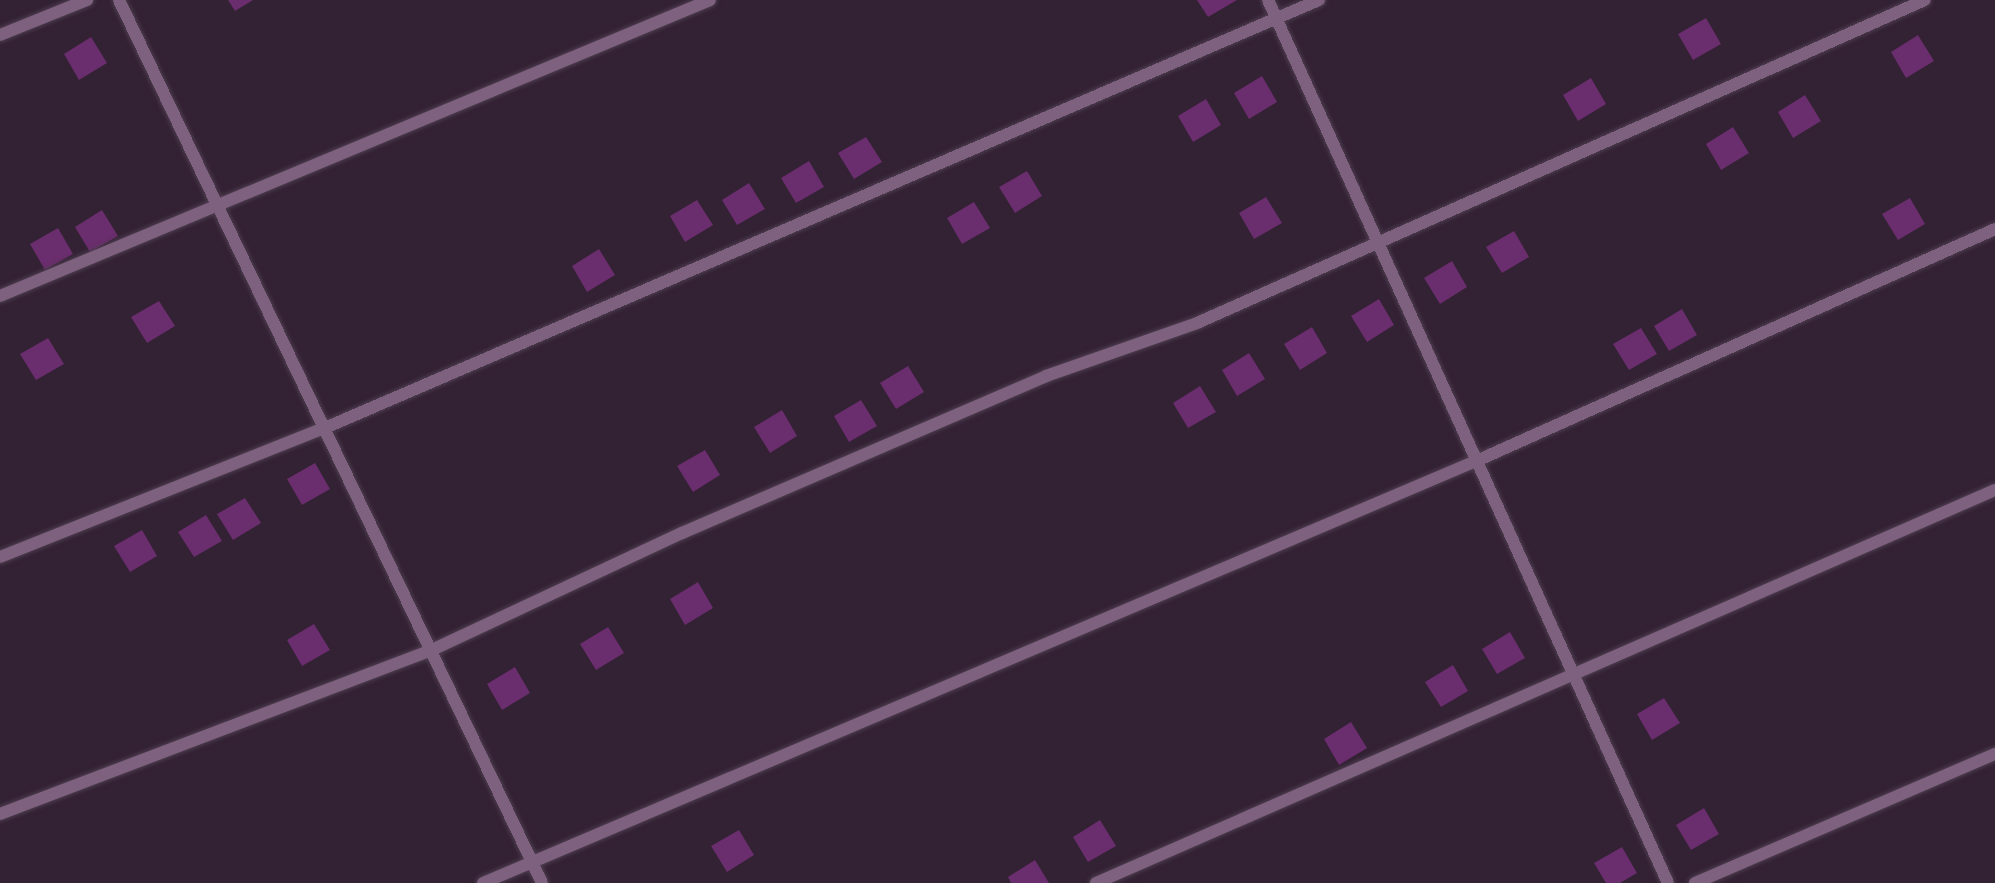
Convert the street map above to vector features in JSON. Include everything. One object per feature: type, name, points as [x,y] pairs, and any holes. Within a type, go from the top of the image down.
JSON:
[{"type":"street","points":[[0,35],[87,0]]},
{"type":"street","points":[[120,0],[434,649],[542,883]]},
{"type":"street","points":[[0,296],[710,0]]},
{"type":"street","points":[[1268,0],[1473,462],[1668,883]]},
{"type":"street","points":[[0,557],[327,427],[1319,0]]},
{"type":"street","points":[[0,814],[434,649],[682,532],[1046,376],[1197,323],[1925,0]]},
{"type":"street","points":[[483,883],[534,864],[1473,462],[1995,229]]},
{"type":"street","points":[[1096,883],[1995,490]]},
{"type":"street","points":[[1695,883],[1995,754]]},
{"type":"building","points":[[228,0],[253,0],[235,11]]},
{"type":"building","points":[[1197,0],[1237,0],[1208,17]]},
{"type":"building","points":[[1706,18],[1721,44],[1693,60],[1678,34]]},
{"type":"building","points":[[1918,35],[1934,61],[1906,78],[1891,52]]},
{"type":"building","points":[[91,37],[107,63],[79,80],[64,54]]},
{"type":"building","points":[[1262,76],[1277,102],[1249,119],[1234,93]]},
{"type":"building","points":[[1591,78],[1606,104],[1578,121],[1563,95]]},
{"type":"building","points":[[1805,95],[1821,121],[1793,138],[1778,112]]},
{"type":"building","points":[[1206,99],[1221,125],[1193,142],[1178,116]]},
{"type":"building","points":[[1733,127],[1749,153],[1721,170],[1706,144]]},
{"type":"building","points":[[866,137],[882,162],[854,179],[838,153]]},
{"type":"building","points":[[809,161],[824,187],[796,203],[781,178]]},
{"type":"building","points":[[1027,171],[1042,196],[1015,213],[999,187]]},
{"type":"building","points":[[749,183],[765,209],[737,225],[722,200]]},
{"type":"building","points":[[1266,197],[1282,223],[1254,239],[1239,213]]},
{"type":"building","points":[[1910,198],[1925,224],[1898,240],[1882,214]]},
{"type":"building","points":[[697,200],[713,225],[685,242],[670,216]]},
{"type":"building","points":[[974,202],[990,228],[962,244],[947,218]]},
{"type":"building","points":[[102,210],[118,236],[90,252],[75,227]]},
{"type":"building","points":[[58,228],[73,254],[45,270],[30,244]]},
{"type":"building","points":[[1514,231],[1529,257],[1502,273],[1486,247]]},
{"type":"building","points":[[599,249],[615,275],[587,292],[572,266]]},
{"type":"building","points":[[1452,261],[1467,287],[1440,304],[1424,278]]},
{"type":"building","points":[[1379,299],[1394,325],[1367,342],[1351,316]]},
{"type":"building","points":[[159,301],[175,326],[147,343],[131,317]]},
{"type":"building","points":[[1682,309],[1697,335],[1669,351],[1654,326]]},
{"type":"building","points":[[1312,327],[1327,353],[1300,370],[1284,344]]},
{"type":"building","points":[[1641,328],[1657,354],[1629,370],[1613,344]]},
{"type":"building","points":[[48,338],[64,364],[36,380],[20,354]]},
{"type":"building","points":[[1249,353],[1265,379],[1237,396],[1222,370]]},
{"type":"building","points":[[908,366],[924,392],[896,409],[880,383]]},
{"type":"building","points":[[1200,386],[1216,412],[1188,428],[1173,403]]},
{"type":"building","points":[[861,400],[877,426],[849,442],[834,416]]},
{"type":"building","points":[[782,410],[797,436],[770,453],[754,427]]},
{"type":"building","points":[[705,450],[720,475],[693,492],[677,466]]},
{"type":"building","points":[[315,463],[330,489],[302,505],[287,479]]},
{"type":"building","points":[[245,498],[261,523],[233,540],[217,514]]},
{"type":"building","points":[[206,515],[222,541],[194,557],[178,532]]},
{"type":"building","points":[[142,530],[157,556],[130,572],[114,546]]},
{"type":"building","points":[[698,582],[713,608],[685,625],[670,599]]},
{"type":"building","points":[[314,624],[330,650],[302,666],[287,640]]},
{"type":"building","points":[[608,627],[624,653],[596,670],[580,644]]},
{"type":"building","points":[[1510,632],[1525,658],[1497,674],[1482,649]]},
{"type":"building","points":[[1453,665],[1468,691],[1441,707],[1425,682]]},
{"type":"building","points":[[515,667],[530,693],[502,710],[487,684]]},
{"type":"building","points":[[1664,698],[1680,723],[1652,740],[1637,714]]},
{"type":"building","points":[[1351,722],[1367,748],[1339,765],[1324,739]]},
{"type":"building","points":[[1704,808],[1719,834],[1691,850],[1676,825]]},
{"type":"building","points":[[1100,820],[1116,846],[1088,862],[1073,837]]},
{"type":"building","points":[[739,830],[754,855],[727,872],[711,846]]},
{"type":"building","points":[[1622,847],[1637,873],[1620,883],[1606,883],[1594,863]]},
{"type":"building","points":[[1035,860],[1049,883],[1011,883],[1008,877]]}]
